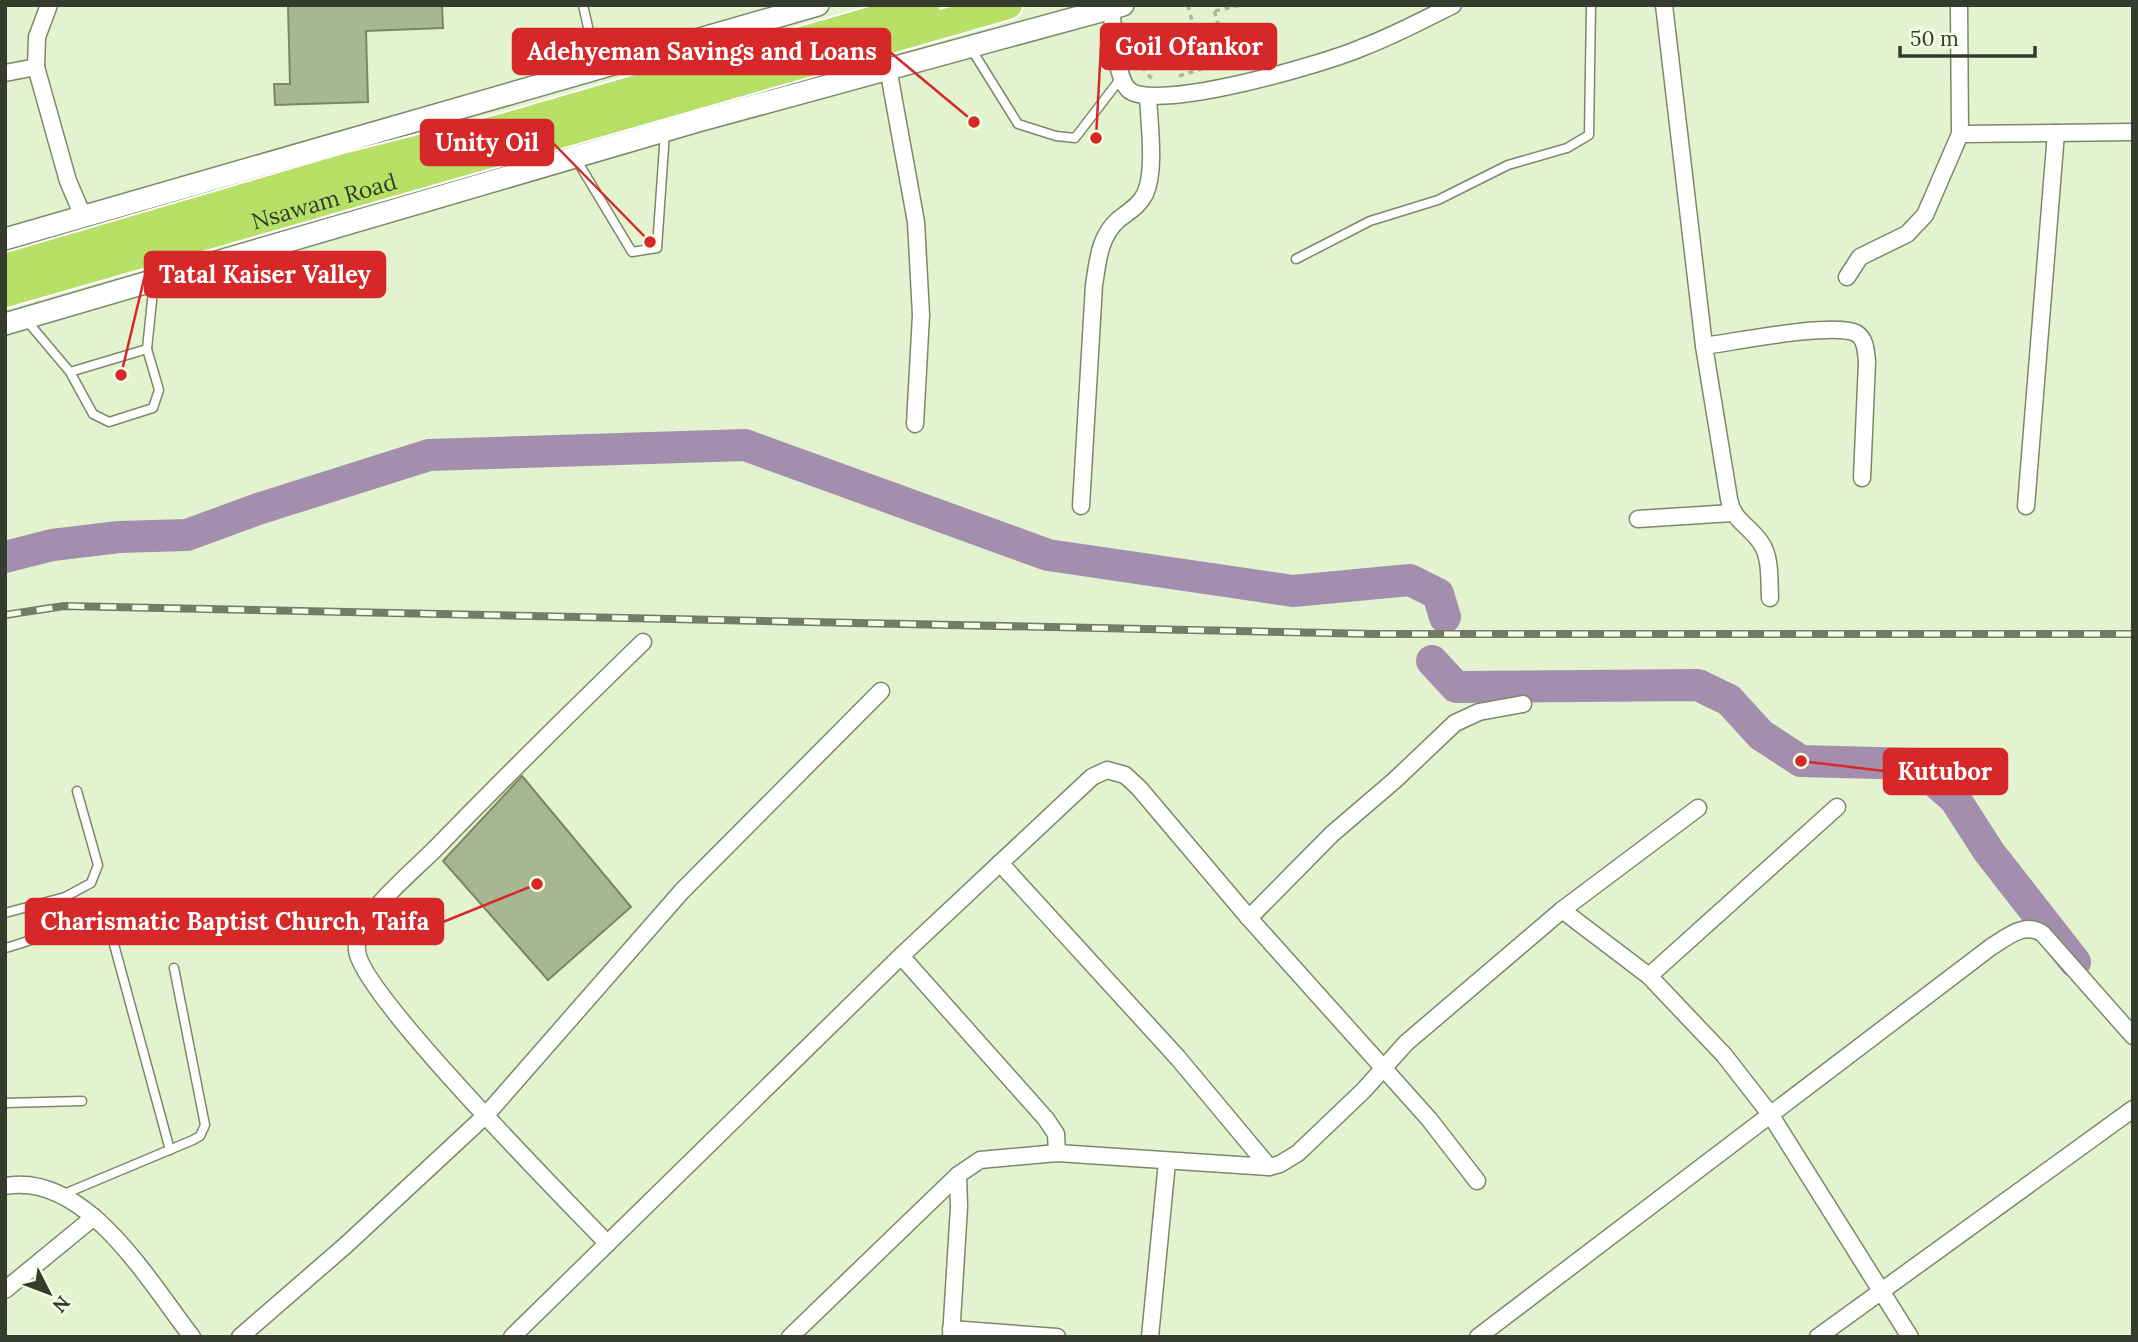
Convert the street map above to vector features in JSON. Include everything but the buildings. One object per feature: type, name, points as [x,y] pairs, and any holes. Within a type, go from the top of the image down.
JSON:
[{"type":"highway","name":"Nsawam Road","points":[[5,268],[349,167],[503,128],[926,5]]},
{"type":"highway","name":"Nsawam Road","points":[[5,293],[1008,5]]},
{"type":"main road","points":[[5,239],[598,69],[781,10],[818,5]]},
{"type":"main road","points":[[15,321],[665,131],[1117,7]]},
{"type":"street","points":[[49,5],[37,37],[36,67],[68,181],[83,216]]},
{"type":"street","points":[[1117,7],[1121,78],[1133,93],[1148,96],[1176,95],[1282,75],[1361,49],[1453,5]]},
{"type":"street","points":[[1664,5],[1704,346],[1732,513],[1762,544],[1766,555],[1770,598]]},
{"type":"street","points":[[1847,277],[1860,257],[1907,234],[1925,215],[1960,134],[1959,5]]},
{"type":"street","points":[[5,73],[36,67]]},
{"type":"street","points":[[888,68],[916,222],[920,315],[915,424]]},
{"type":"street","points":[[1081,506],[1094,285],[1100,253],[1108,232],[1137,206],[1146,192],[1150,160],[1148,96]]},
{"type":"street","points":[[1960,134],[2133,132]]},
{"type":"street","points":[[2026,506],[2056,133]]},
{"type":"street","points":[[1704,346],[1819,331],[1848,331],[1859,335],[1863,341],[1867,362],[1862,478]]},
{"type":"street","points":[[1638,519],[1732,513]]},
{"type":"street","points":[[607,1243],[486,1115],[366,976],[359,963],[358,938],[365,923],[519,762],[643,642]]},
{"type":"street","points":[[240,1337],[346,1245],[486,1115],[682,891],[881,691]]},
{"type":"street","points":[[1248,918],[1332,834],[1395,780],[1455,723],[1479,712],[1523,704]]},
{"type":"street","points":[[512,1337],[901,956],[1092,777],[1107,770],[1125,775],[1139,788],[1248,918],[1438,1130],[1477,1181]]},
{"type":"street","points":[[1648,976],[1837,807]]},
{"type":"street","points":[[790,1337],[958,1175],[980,1160],[1058,1153],[1167,1162],[1269,1167],[1280,1164],[1298,1153],[1417,1034],[1562,911],[1698,808]]},
{"type":"street","points":[[1000,863],[1178,1058],[1269,1167]]},
{"type":"street","points":[[1562,911],[1648,976],[1724,1055],[1770,1114],[1910,1337]]},
{"type":"street","points":[[1478,1337],[1991,947],[2029,928],[2037,929],[2049,939],[2133,1036]]},
{"type":"street","points":[[901,956],[1046,1119],[1056,1134],[1058,1153]]},
{"type":"street","points":[[1818,1337],[2133,1109]]},
{"type":"street","points":[[1150,1337],[1167,1162]]},
{"type":"street","points":[[958,1175],[960,1207],[951,1333],[1057,1337]]},
{"type":"street","points":[[5,1186],[35,1185],[64,1194],[94,1217],[192,1337]]},
{"type":"street","points":[[5,1290],[94,1217]]},
{"type":"lane","points":[[583,5],[598,69]]},
{"type":"lane","points":[[1296,260],[1370,221],[1438,200],[1508,165],[1567,148],[1589,135],[1591,5]]},
{"type":"lane","points":[[969,46],[1018,124],[1056,136],[1076,138],[1121,78]]},
{"type":"lane","points":[[574,157],[632,252],[657,248],[665,131]]},
{"type":"lane","points":[[15,321],[70,372],[93,414],[109,422],[153,408],[159,390],[147,349],[154,281]]},
{"type":"lane","points":[[70,372],[147,349]]},
{"type":"lane","points":[[5,913],[65,897],[92,883],[98,865],[77,791]]},
{"type":"lane","points":[[5,948],[87,927],[105,931],[112,937],[170,1150]]},
{"type":"lane","points":[[64,1194],[200,1136],[205,1125],[174,968]]},
{"type":"lane","points":[[5,1104],[82,1101]]},
{"type":"path","points":[[1188,5],[1197,41],[1172,50],[1171,55],[1178,58],[1223,44]]},
{"type":"path","points":[[1172,78],[1217,63],[1223,53],[1213,5]]},
{"type":"path","points":[[1215,11],[1241,5]]},
{"type":"path","points":[[1162,80],[1155,80],[1144,71],[1144,53],[1169,40],[1195,32]]},
{"type":"waterway","points":[[5,557],[52,545],[119,537],[187,535],[258,509],[429,455],[745,445],[1048,555],[1293,591],[1410,580],[1438,594],[1445,617]]},
{"type":"waterway","points":[[1432,661],[1456,687],[1698,685],[1729,700],[1761,735],[1801,761],[1915,764],[1955,799],[1989,852],[2075,962]]},
{"type":"railway","points":[[5,615],[64,606],[1375,634],[2133,634]]},
{"type":"place","name":"Adehyeman Savings and Loans","points":[[974,122]]},
{"type":"place","name":"Goil Ofankor","points":[[1096,138]]},
{"type":"place","name":"Unity Oil","points":[[650,242]]},
{"type":"place","name":"Tatal Kaiser Valley","points":[[121,375]]},
{"type":"place","name":"Kutubor","points":[[1801,761]]},
{"type":"place","name":"Charismatic Baptist Church, Taifa","points":[[537,884]]}]
